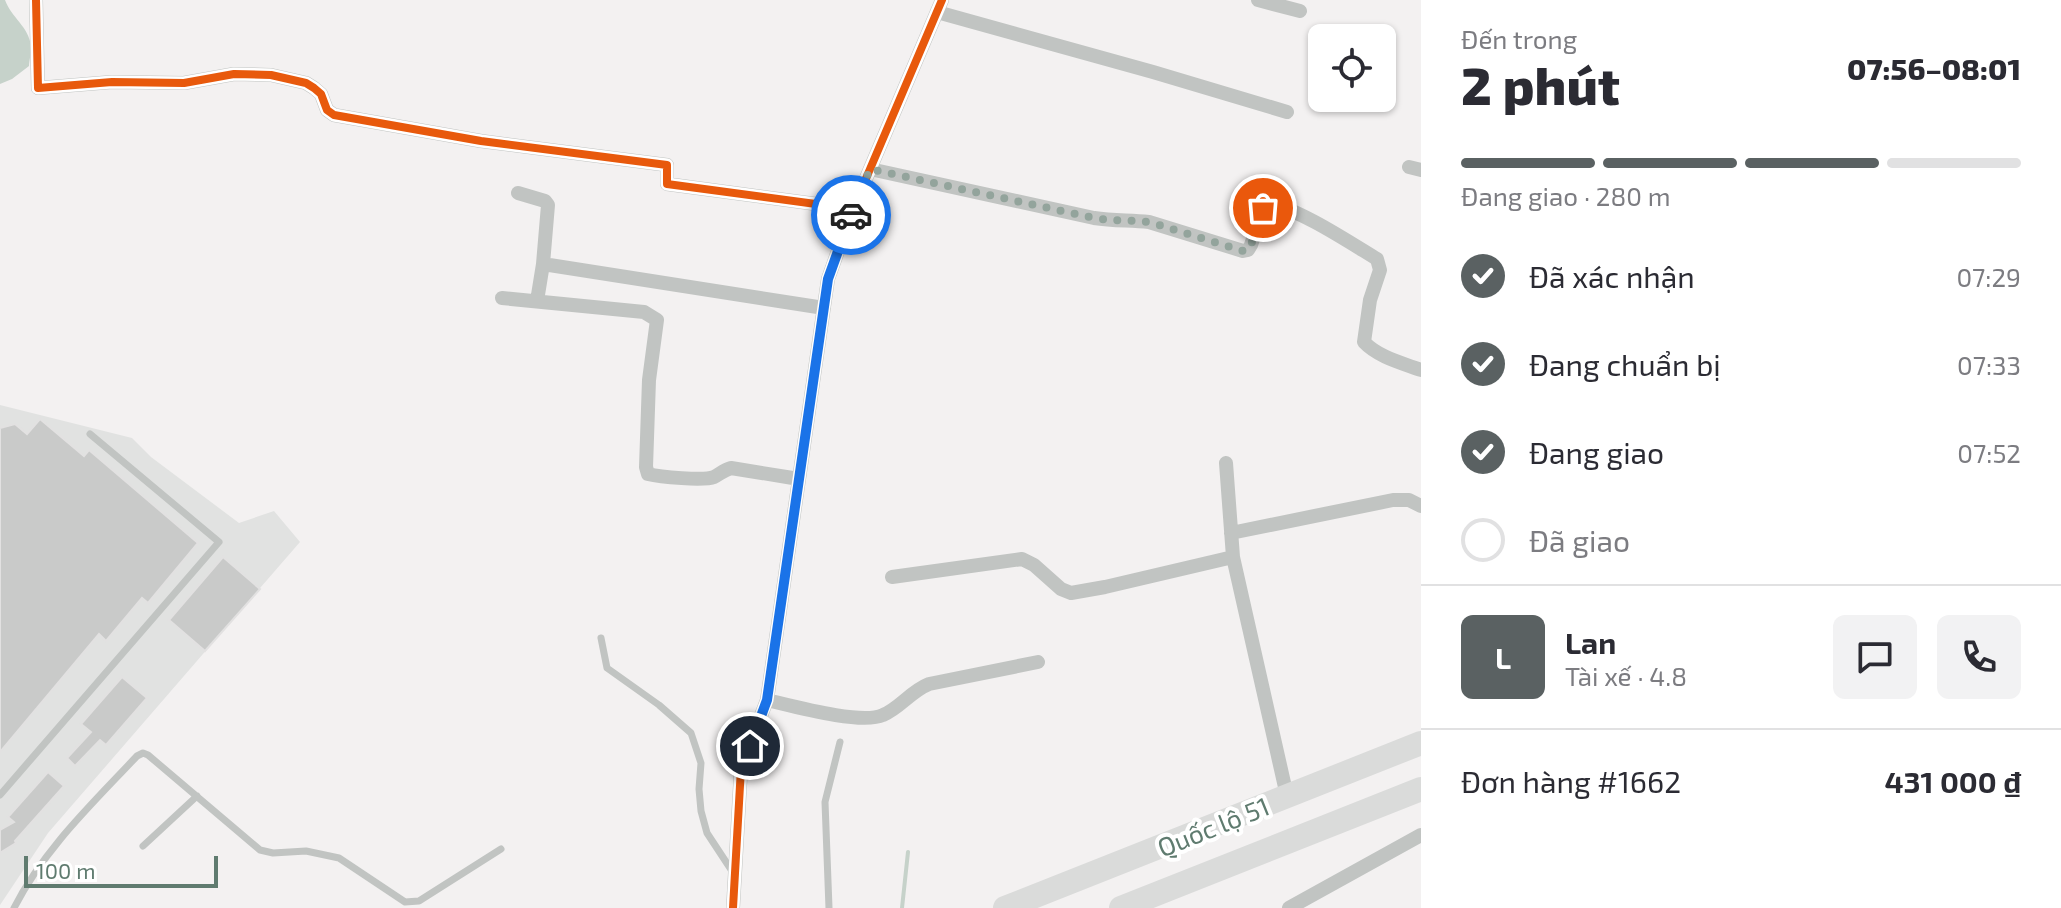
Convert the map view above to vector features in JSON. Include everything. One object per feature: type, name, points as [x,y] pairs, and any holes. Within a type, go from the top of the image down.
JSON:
[{"type":"highway","name":"Quốc lộ 51","points":[[1005,908],[1421,743]]},
{"type":"highway","name":"Quốc lộ 51","points":[[1121,908],[1421,789]]},
{"type":"street","points":[[36,0],[38,88],[112,82],[184,83],[234,74],[271,75],[306,83],[314,88],[321,94],[327,110],[334,115],[481,141],[667,165],[667,184],[853,209]]},
{"type":"street","points":[[1258,0],[1300,11]]},
{"type":"street","points":[[733,908],[741,768],[767,700],[833,262],[940,6],[1287,112]]},
{"type":"street","points":[[870,169],[1094,218],[1149,222],[1243,251],[1251,245],[1263,208],[1267,203],[1277,205],[1327,229],[1377,259],[1380,270],[1370,300],[1364,342],[1380,354],[1421,370]]},
{"type":"street","points":[[518,193],[548,203],[537,301]]},
{"type":"street","points":[[543,264],[824,308]]},
{"type":"street","points":[[502,298],[644,312],[657,320],[649,380],[648,474],[707,478],[731,468],[799,479]]},
{"type":"street","points":[[1226,463],[1233,557],[1287,796]]},
{"type":"street","points":[[1231,533],[1393,500],[1409,500],[1421,506]]},
{"type":"street","points":[[892,577],[1022,559],[1071,593],[1233,557]]},
{"type":"street","points":[[767,700],[819,712],[871,719],[885,715],[919,688],[929,684],[1038,662]]},
{"type":"street","points":[[1289,908],[1421,835]]},
{"type":"lane","points":[[0,795],[219,542],[90,434]]},
{"type":"lane","points":[[601,638],[607,668],[659,705],[691,733],[701,763],[699,789],[707,833],[735,876]]},
{"type":"lane","points":[[829,908],[825,802],[840,742]]},
{"type":"lane","points":[[14,908],[65,833],[143,753],[260,850],[273,853],[306,851],[339,858],[405,902],[419,901],[501,849]]},
{"type":"lane","points":[[143,846],[197,796]]},
{"type":"shaded area","points":[[0,0],[5,0],[30,39],[31,48],[29,66],[0,84]]},
{"type":"shaded area","points":[[0,405],[132,438],[151,457],[239,523],[274,511],[300,542],[48,833],[0,905]]},
{"type":"building","points":[[40,419],[84,456],[89,450],[198,543],[148,603],[142,598],[106,641],[99,634],[0,752],[0,428],[15,424],[27,434]]},
{"type":"building","points":[[223,557],[260,589],[205,651],[169,620]]},
{"type":"building","points":[[122,677],[147,698],[106,745],[100,740],[75,766],[67,758],[91,732],[81,724]]},
{"type":"building","points":[[48,772],[64,786],[16,843],[0,853],[0,830],[14,822],[8,817]]},
{"type":"waterway","points":[[902,908],[908,852]]},
{"type":"cycle path","points":[[36,0],[38,88],[112,82],[184,83],[234,74],[271,75],[306,83],[314,88],[321,94],[327,110],[334,115],[481,141],[667,165],[667,184],[853,209]]},
{"type":"cycle path","points":[[733,908],[741,768],[767,700],[828,279],[853,209],[942,0]]},
{"type":"way so far","points":[[851,215],[870,169],[1094,218],[1149,222],[1243,251],[1251,245],[1263,208]]},
{"type":"route","points":[[750,746],[767,700],[828,279],[851,215]]}]
